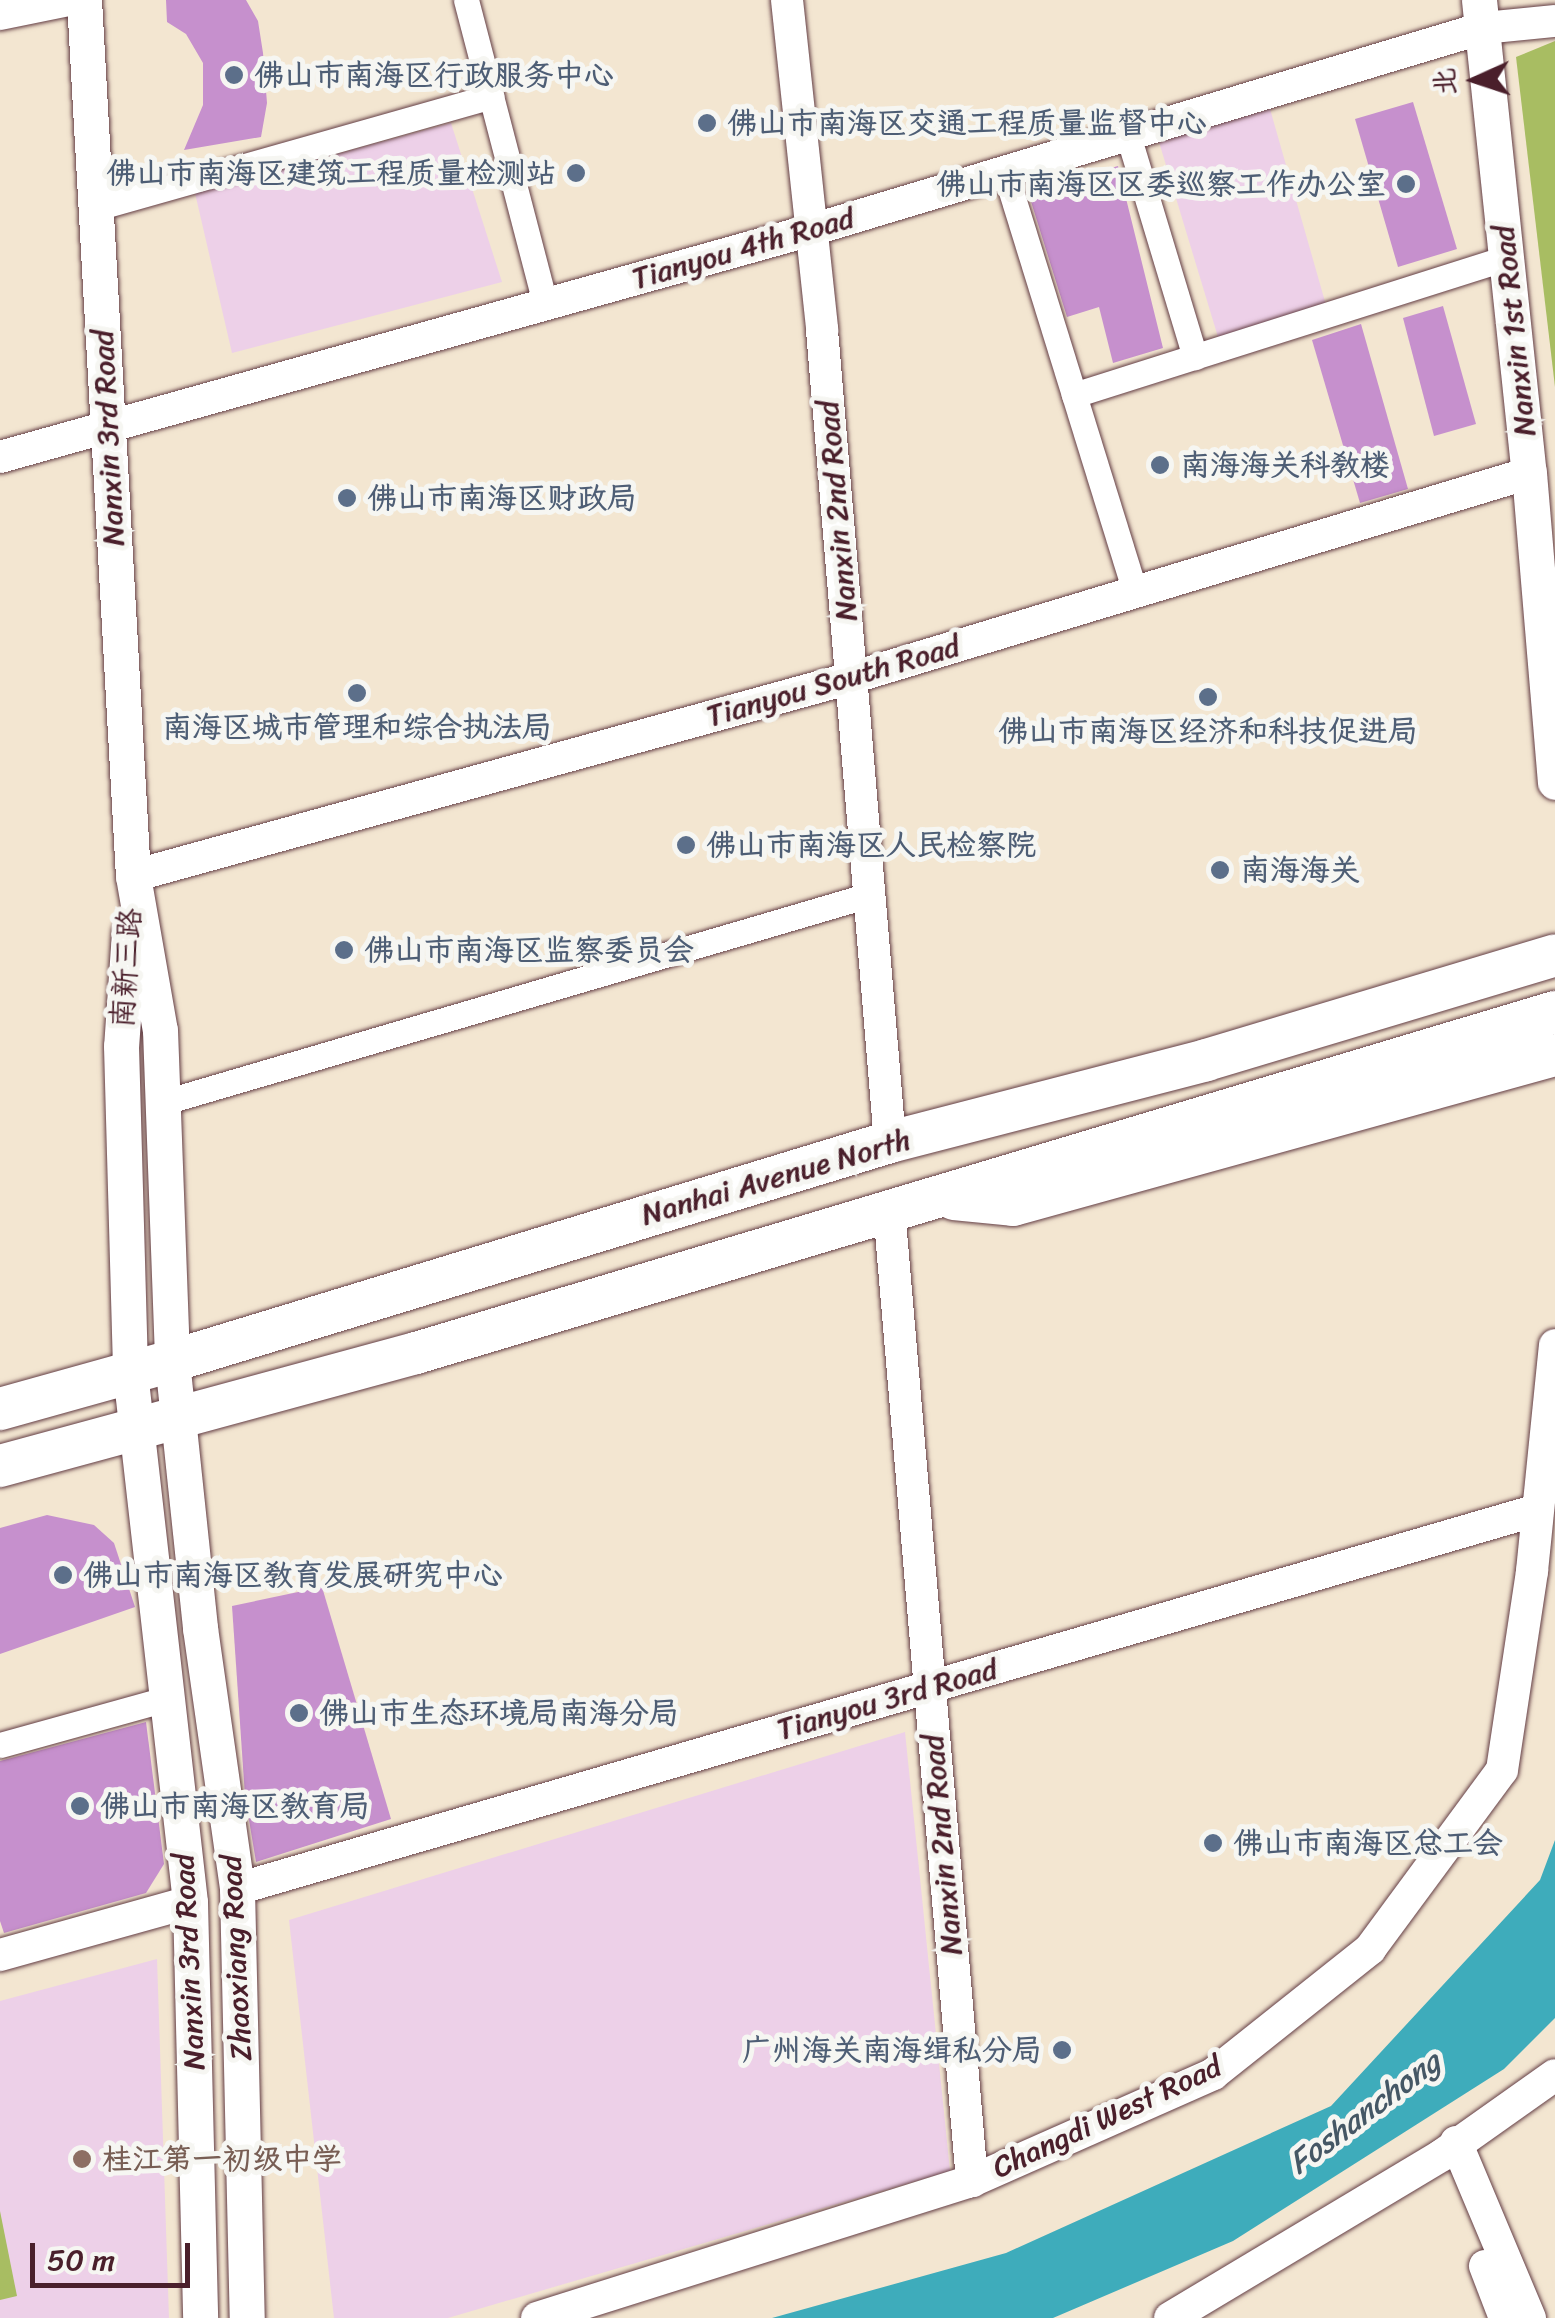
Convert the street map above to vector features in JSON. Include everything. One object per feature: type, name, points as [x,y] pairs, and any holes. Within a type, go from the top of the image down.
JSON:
[{"type":"highway","points":[[963,1123],[1009,1087],[1555,932]]},
{"type":"highway","name":"Nanhai Avenue North","points":[[0,1409],[172,1362],[890,1142],[1206,1060],[1555,954]]},
{"type":"highway","name":"Nanhai Avenue North","points":[[0,1466],[416,1353],[1555,1012]]},
{"type":"highway","points":[[909,1203],[1013,1204],[1555,1055]]},
{"type":"main road","name":"Nanxin 3rd Road","points":[[84,0],[133,876]]},
{"type":"main road","name":"Nanxin 1st Road","points":[[1481,14],[1529,473],[1555,782]]},
{"type":"main road","name":"南新三路","points":[[133,876],[160,1030],[172,1362]]},
{"type":"main road","name":"南新三路","points":[[133,876],[120,1046],[130,1372],[157,1422]]},
{"type":"main road","name":"Zhaoxiang Road","points":[[172,1362],[157,1422],[237,1888],[247,2318]]},
{"type":"main road","name":"Nanxin 3rd Road","points":[[157,1422],[170,1698],[190,1902],[200,2318]]},
{"type":"street","points":[[0,14],[68,0]]},
{"type":"street","points":[[466,0],[545,304]]},
{"type":"street","name":"Nanxin 2nd Road","points":[[786,0],[808,231],[822,330],[890,1142]]},
{"type":"street","name":"Tianyou 4th Road","points":[[0,457],[808,231],[1128,135],[1481,14],[1555,21]]},
{"type":"street","points":[[96,208],[491,96]]},
{"type":"street","points":[[1128,135],[1195,357]]},
{"type":"street","points":[[1005,172],[1135,592]]},
{"type":"street","points":[[1074,396],[1506,258]]},
{"type":"street","name":"Tianyou South Road","points":[[133,876],[851,678],[1529,473]]},
{"type":"street","points":[[161,1103],[870,895]]},
{"type":"street","name":"Nanxin 2nd Road","points":[[909,1203],[928,1687],[972,2181]]},
{"type":"street","name":"Changdi West Road","points":[[537,2318],[972,2181],[1213,2074],[1370,1949],[1502,1770],[1532,1571],[1555,1345]]},
{"type":"street","name":"Tianyou 3rd Road","points":[[237,1888],[1537,1510]]},
{"type":"street","points":[[0,1745],[170,1698]]},
{"type":"street","points":[[0,1955],[190,1902]]},
{"type":"street","points":[[1170,2318],[1449,2148],[1555,2075]]},
{"type":"street","points":[[1449,2148],[1505,2318]]},
{"type":"street","points":[[1449,2148],[1530,2318]]},
{"type":"shaded area","points":[[1270,109],[1326,305],[1218,337],[1159,142]]},
{"type":"shaded area","points":[[451,123],[502,282],[232,353],[195,193]]},
{"type":"shaded area","points":[[905,1732],[950,2171],[448,2318],[334,2318],[289,1920]]},
{"type":"shaded area","name":"桂江第一初级中学","points":[[157,1959],[169,2318],[0,2318],[0,2001]]},
{"type":"green space","points":[[1555,41],[1555,387],[1516,57]]},
{"type":"green space","points":[[0,2211],[17,2296],[0,2300]]},
{"type":"water","name":"Foshanchong","points":[[1555,1840],[1555,2018],[1504,2069],[1233,2241],[1053,2318],[772,2318],[1006,2253],[1331,2106],[1540,1880]]},
{"type":"building","name":"佛山市南海区行政服务中心","points":[[166,0],[246,0],[258,21],[263,53],[267,103],[261,137],[184,150],[203,105],[203,63],[186,34],[167,22]]},
{"type":"building","name":"佛山市南海区区委巡察工作办公室","points":[[1413,102],[1457,249],[1398,267],[1355,119]]},
{"type":"building","points":[[1118,166],[1163,348],[1113,363],[1099,307],[1067,317],[1028,192]]},
{"type":"building","points":[[1443,306],[1476,424],[1434,436],[1403,318]]},
{"type":"building","points":[[1361,324],[1408,489],[1360,503],[1312,340]]},
{"type":"building","name":"佛山市南海区教育发展研究中心","points":[[47,1515],[94,1525],[114,1543],[135,1607],[0,1654],[0,1528]]},
{"type":"building","name":"佛山市生态环境局南海分局","points":[[322,1587],[391,1819],[256,1862],[245,1796],[232,1606]]},
{"type":"building","name":"佛山市南海区教育局","points":[[146,1722],[164,1864],[146,1893],[4,1933],[0,1921],[0,1761]]},
{"type":"place","name":"佛山市南海区行政服务中心","points":[[234,75]]},
{"type":"place","name":"佛山市南海区交通工程质量监督中心","points":[[707,123]]},
{"type":"place","name":"佛山市南海区建筑工程质量检测站","points":[[576,173]]},
{"type":"place","name":"佛山市南海区区委巡察工作办公室","points":[[1406,184]]},
{"type":"place","name":"南海海关科教楼","points":[[1160,465]]},
{"type":"place","name":"佛山市南海区财政局","points":[[347,498]]},
{"type":"place","name":"南海区城市管理和综合执法局","points":[[357,693]]},
{"type":"place","name":"佛山市南海区经济和科技促进局","points":[[1208,697]]},
{"type":"place","name":"佛山市南海区人民检察院","points":[[686,845]]},
{"type":"place","name":"南海海关","points":[[1220,870]]},
{"type":"place","name":"佛山市南海区监察委员会","points":[[344,950]]},
{"type":"place","name":"佛山市南海区教育发展研究中心","points":[[63,1575]]},
{"type":"place","name":"佛山市生态环境局南海分局","points":[[299,1713]]},
{"type":"place","name":"佛山市南海区教育局","points":[[80,1806]]},
{"type":"place","name":"佛山市南海区总工会","points":[[1213,1843]]},
{"type":"place","name":"广州海关南海缉私分局","points":[[1062,2050]]},
{"type":"place","name":"桂江第一初级中学","points":[[82,2159]]}]
